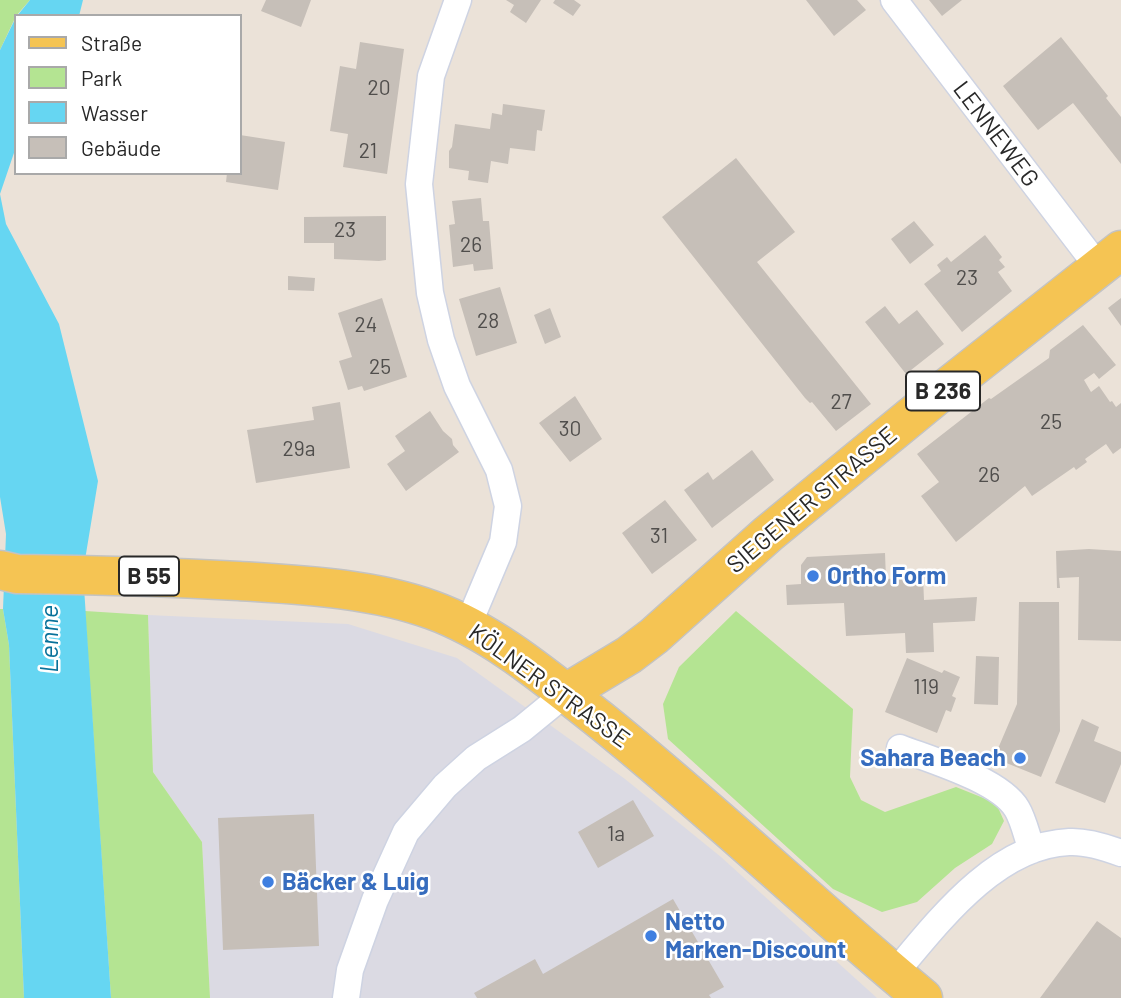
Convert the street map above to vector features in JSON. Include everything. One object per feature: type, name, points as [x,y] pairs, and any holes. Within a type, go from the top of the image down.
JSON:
[{"type":"main road","name":"SIEGENER STRASSE","points":[[566,693],[654,636],[768,534],[935,397],[1110,259]]},
{"type":"main road","name":"KÖLNER STRASSE","points":[[6,574],[147,576],[280,583],[396,599],[433,610],[468,625],[566,693],[655,764],[923,998]]},
{"type":"street","points":[[458,0],[431,76],[419,184],[428,279],[441,340],[453,374],[499,470],[508,506],[503,542],[468,625]]},
{"type":"street","name":"LENNEWEG","points":[[894,0],[1110,259]]},
{"type":"street","points":[[346,998],[349,970],[375,900],[406,832],[445,786],[477,758],[522,729],[566,693]]},
{"type":"street","points":[[900,748],[992,785],[1007,796],[1017,809],[1032,850]]},
{"type":"street","points":[[894,974],[962,897],[1004,864],[1032,850],[1069,842],[1121,853]]},
{"type":"shaded area","points":[[148,615],[348,624],[457,658],[625,779],[721,857],[877,998],[210,998],[202,842],[153,772]]},
{"type":"green space","points":[[0,0],[30,0],[18,14],[14,14],[14,20],[0,50]]},
{"type":"green space","points":[[0,609],[3,609],[9,645],[24,998],[0,998]]},
{"type":"green space","points":[[85,611],[148,615],[153,772],[202,842],[210,998],[111,998]]},
{"type":"green space","points":[[736,611],[853,709],[850,777],[861,800],[885,812],[956,787],[996,803],[1004,821],[992,844],[955,868],[917,902],[882,912],[833,889],[668,739],[663,704],[679,667]]},
{"type":"water","points":[[30,0],[83,0],[80,14],[19,14]]},
{"type":"water","points":[[14,21],[14,153],[0,194],[0,50]]},
{"type":"water","name":"Lenne","points":[[0,194],[6,224],[59,324],[98,481],[83,572],[111,998],[24,998],[9,645],[3,609],[6,534],[0,497]]},
{"type":"building","points":[[266,0],[311,0],[301,27],[261,11]]},
{"type":"building","points":[[506,0],[541,0],[526,23],[510,12],[514,5]]},
{"type":"building","points":[[555,0],[574,0],[581,5],[573,16],[553,3]]},
{"type":"building","points":[[806,0],[857,0],[866,10],[834,36]]},
{"type":"building","points":[[929,0],[962,0],[942,16]]},
{"type":"building","points":[[1061,37],[1108,96],[1106,98],[1121,117],[1121,164],[1073,103],[1038,130],[1003,86]]},
{"type":"building","points":[[360,42],[404,49],[387,174],[343,167],[348,134],[330,131],[340,66],[356,69]]},
{"type":"building","points":[[503,104],[545,110],[542,131],[537,130],[535,151],[510,148],[508,164],[491,161],[488,183],[468,180],[469,171],[449,168],[449,151],[455,124],[490,129],[492,113],[502,115]]},
{"type":"building","points":[[242,135],[285,142],[278,190],[226,182],[227,175],[242,175]]},
{"type":"building","points":[[736,158],[795,232],[757,262],[871,404],[836,431],[812,402],[805,398],[662,217]]},
{"type":"building","points":[[481,198],[483,221],[489,221],[493,269],[474,271],[473,264],[453,267],[449,225],[455,224],[452,201]]},
{"type":"building","points":[[386,216],[386,260],[334,259],[334,243],[304,243],[304,217]]},
{"type":"building","points":[[914,221],[934,245],[910,264],[891,239]]},
{"type":"building","points":[[985,235],[1002,257],[999,260],[1005,267],[998,272],[1012,291],[962,332],[924,284],[941,271],[937,265],[947,257],[951,262]]},
{"type":"building","points":[[288,276],[315,278],[314,291],[288,290]]},
{"type":"building","points":[[500,287],[517,343],[476,356],[459,299]]},
{"type":"building","points":[[382,298],[407,377],[364,391],[362,386],[348,390],[339,361],[352,357],[338,313]]},
{"type":"building","points":[[1121,298],[1121,326],[1108,308]]},
{"type":"building","points":[[885,306],[899,324],[917,310],[944,344],[906,374],[865,322]]},
{"type":"building","points":[[550,308],[561,337],[545,344],[534,315]]},
{"type":"building","points":[[1083,325],[1116,365],[1099,379],[1094,373],[1084,380],[1091,392],[1099,386],[1116,407],[1121,403],[1121,448],[1113,454],[1106,444],[1085,459],[1087,462],[1076,470],[1074,467],[1032,496],[1025,486],[956,542],[921,496],[939,482],[917,454],[989,398],[1049,358],[1050,350]]},
{"type":"building","points":[[575,396],[602,439],[570,462],[539,423]]},
{"type":"building","points":[[340,402],[350,468],[256,483],[247,430],[314,420],[312,407]]},
{"type":"building","points":[[430,411],[459,452],[406,491],[387,464],[405,451],[395,436]]},
{"type":"building","points":[[752,450],[774,480],[712,528],[684,490],[708,472],[713,480]]},
{"type":"building","points":[[665,500],[697,540],[652,574],[622,533]]},
{"type":"building","points":[[1056,551],[1121,551],[1121,641],[1078,640],[1079,577],[1059,578],[1060,588],[1057,588]]},
{"type":"building","points":[[885,553],[886,579],[923,577],[924,600],[977,597],[975,621],[933,623],[934,652],[906,653],[905,633],[846,636],[844,603],[787,605],[786,585],[801,584],[801,565],[807,557]]},
{"type":"building","points":[[1019,602],[1059,602],[1060,731],[1041,777],[994,758],[1017,704]]},
{"type":"building","points":[[976,656],[999,657],[998,705],[974,704]]},
{"type":"building","points":[[907,658],[942,673],[944,670],[960,677],[952,696],[956,698],[951,712],[946,710],[937,733],[885,712]]},
{"type":"building","points":[[1082,719],[1099,727],[1094,741],[1121,752],[1121,764],[1105,803],[1055,783]]},
{"type":"building","points":[[633,800],[654,836],[598,868],[578,832]]},
{"type":"building","name":"Bäcker & Luig","points":[[314,814],[319,946],[223,950],[218,818]]},
{"type":"building","name":"Netto Marken-Discount","points":[[673,899],[724,987],[709,995],[711,998],[477,998],[474,993],[535,959],[543,974]]},
{"type":"building","points":[[1097,921],[1121,938],[1121,998],[1040,998]]},
{"type":"place","name":"Ortho Form","points":[[813,576]]},
{"type":"place","name":"Sahara Beach","points":[[1020,758]]},
{"type":"place","name":"Bäcker & Luig","points":[[268,882]]},
{"type":"place","name":"Netto Marken-Discount","points":[[651,936]]}]
